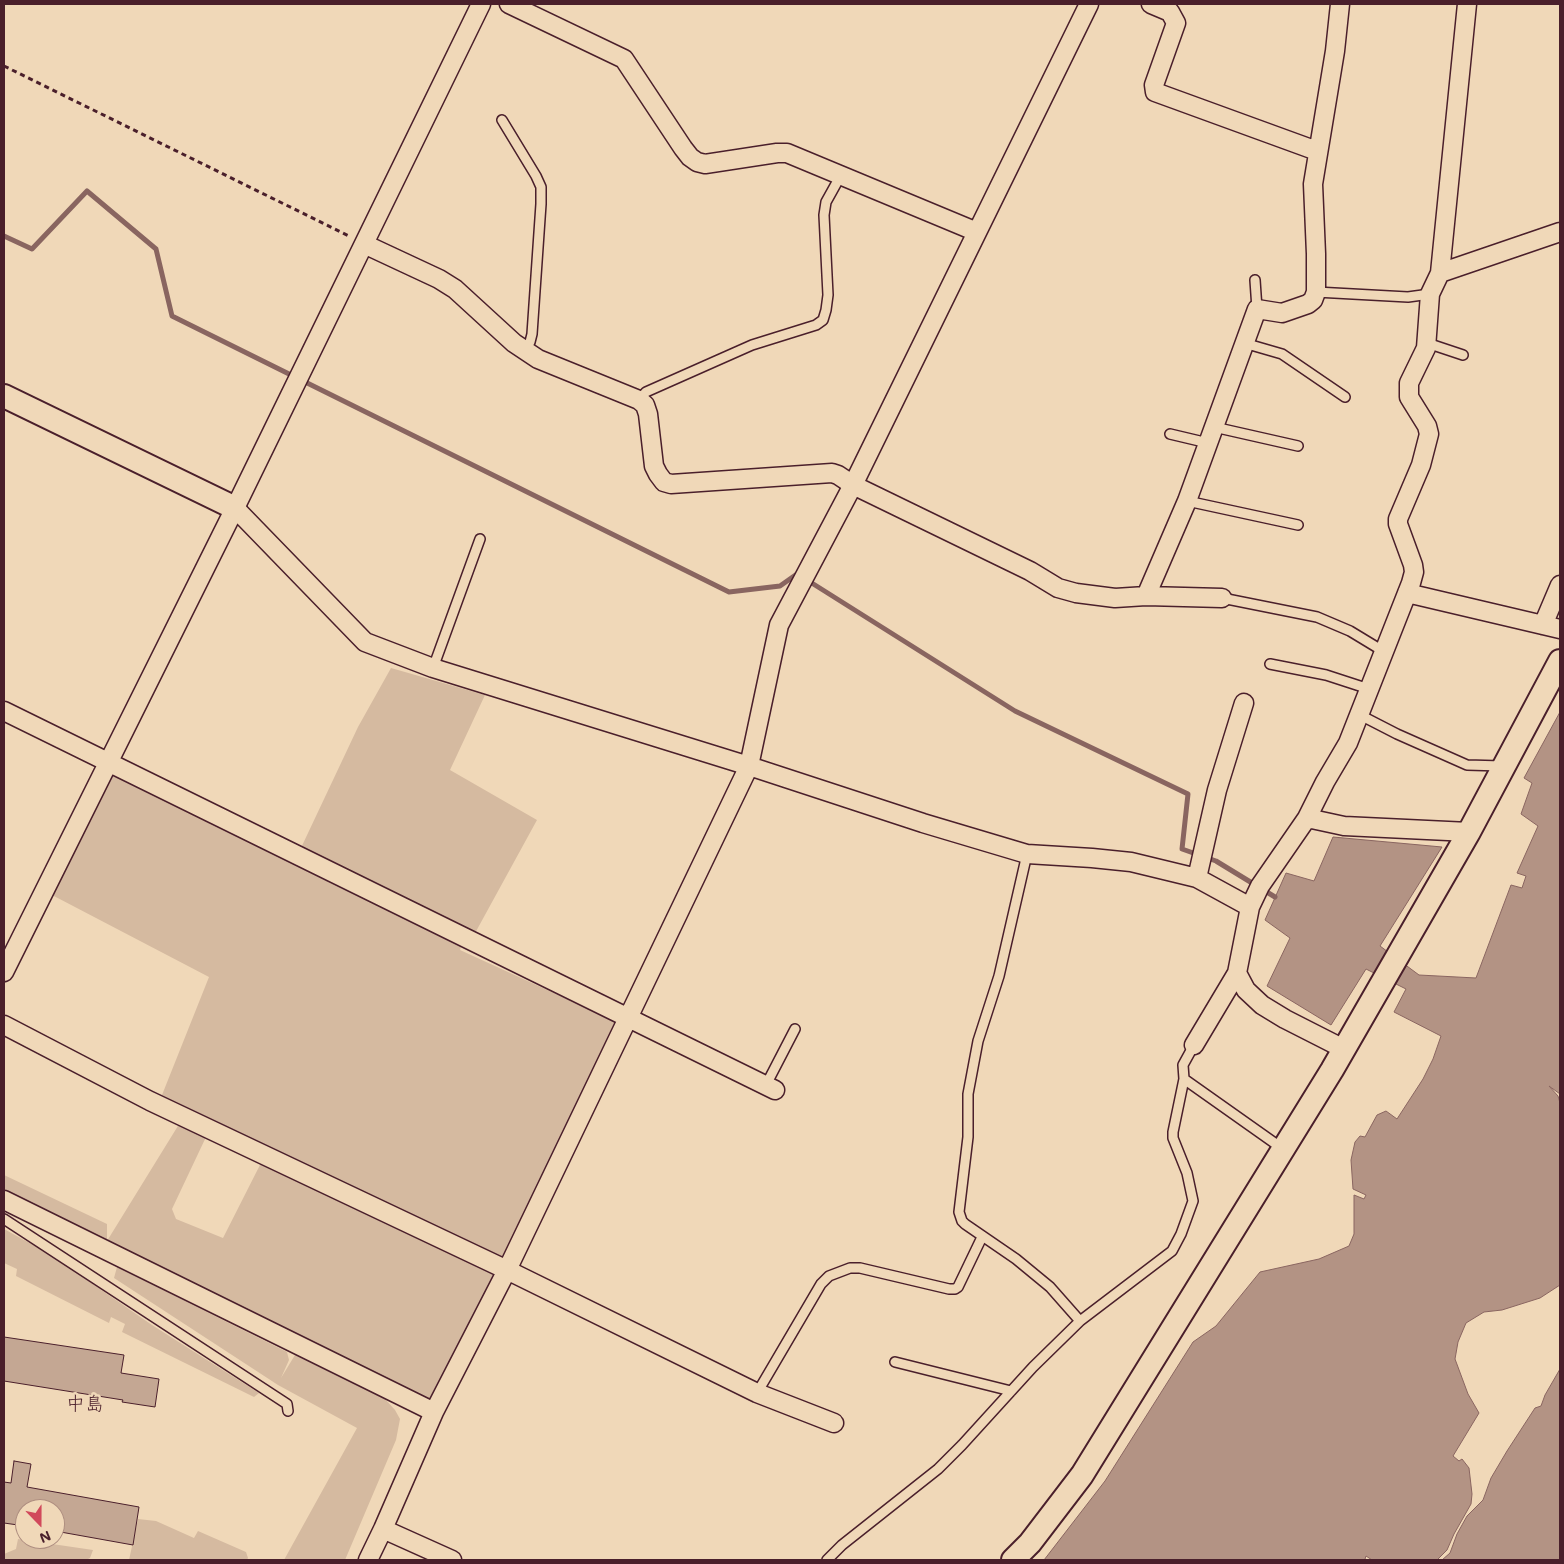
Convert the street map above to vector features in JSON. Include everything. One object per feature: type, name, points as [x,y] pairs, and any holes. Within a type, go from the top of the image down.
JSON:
[{"type":"street","points":[[4,972],[481,4]]},
{"type":"street","points":[[509,4],[624,59],[683,148],[697,162],[705,164],[787,153],[977,232]]},
{"type":"street","points":[[368,1560],[434,1412],[508,1270],[749,766],[779,625],[853,485],[1089,4]]},
{"type":"street","points":[[1150,4],[1170,12],[1176,22],[1154,85],[1155,92],[1317,150]]},
{"type":"street","points":[[1146,596],[1187,501],[1257,309],[1282,313],[1308,304],[1313,300],[1316,292],[1313,184],[1317,150],[1335,51],[1340,4]]},
{"type":"street","points":[[1194,1045],[1237,972],[1250,907],[1260,886],[1307,818],[1348,743],[1414,572],[1398,519],[1421,465],[1429,434],[1427,426],[1409,397],[1409,383],[1427,343],[1430,294],[1440,273],[1467,4]]},
{"type":"street","points":[[1440,273],[1560,232]]},
{"type":"street","points":[[364,244],[439,279],[455,289],[523,350],[538,359],[639,400],[645,405],[648,414],[654,466],[664,482],[671,484],[838,475],[853,485],[1030,571],[1058,588],[1076,593],[1115,598],[1146,596],[1222,598]]},
{"type":"street","points":[[4,396],[234,508],[365,642],[433,668],[749,766],[923,823],[1027,854],[1131,862],[1197,878],[1250,907]]},
{"type":"street","points":[[1407,593],[1552,627],[1560,585]]},
{"type":"street","points":[[1013,1560],[1030,1543],[1082,1475],[1344,1049],[1469,832],[1560,662]]},
{"type":"street","points":[[1197,878],[1216,790],[1244,703]]},
{"type":"street","points":[[4,711],[771,1087]]},
{"type":"street","points":[[1307,818],[1344,826],[1469,832]]},
{"type":"street","points":[[1237,972],[1246,990],[1262,1005],[1284,1019],[1344,1049]]},
{"type":"street","points":[[4,1025],[150,1100],[508,1270],[757,1393],[834,1423]]},
{"type":"street","points":[[4,1200],[434,1412]]},
{"type":"street","points":[[383,1529],[452,1560]]},
{"type":"lane","points":[[502,120],[536,176],[540,187],[541,204],[532,334],[530,342],[523,350]]},
{"type":"lane","points":[[639,400],[646,392],[752,345],[816,325],[822,320],[826,310],[828,295],[824,215],[826,202],[841,175]]},
{"type":"lane","points":[[1255,280],[1257,309]]},
{"type":"lane","points":[[1316,292],[1408,297],[1430,294]]},
{"type":"lane","points":[[1244,343],[1282,354],[1345,397]]},
{"type":"lane","points":[[1427,343],[1463,355]]},
{"type":"lane","points":[[1170,434],[1211,435],[1298,446]]},
{"type":"lane","points":[[1187,501],[1298,525]]},
{"type":"lane","points":[[433,668],[480,539]]},
{"type":"lane","points":[[1222,598],[1317,617],[1350,631],[1383,651]]},
{"type":"lane","points":[[1270,664],[1326,675],[1369,689]]},
{"type":"lane","points":[[1360,715],[1396,734],[1467,765],[1504,767]]},
{"type":"lane","points":[[1027,854],[999,976],[978,1041],[968,1094],[968,1137],[959,1212],[965,1224],[1016,1259],[1050,1287],[1080,1321]]},
{"type":"lane","points":[[771,1087],[795,1029]]},
{"type":"lane","points":[[827,1560],[842,1544],[938,1469],[1080,1321],[1172,1251],[1181,1234],[1193,1201],[1187,1173],[1173,1138],[1173,1132],[1184,1079],[1183,1065],[1194,1045]]},
{"type":"lane","points":[[1184,1079],[1283,1149]]},
{"type":"lane","points":[[4,1219],[287,1404],[288,1411]]},
{"type":"lane","points":[[757,1393],[821,1284],[829,1276],[850,1268],[860,1268],[949,1290],[955,1289],[958,1287],[982,1237]]},
{"type":"lane","points":[[895,1362],[1011,1391]]},
{"type":"path","points":[[4,66],[364,244]]},
{"type":"shaded area","points":[[391,668],[485,695],[450,770],[537,820],[474,935],[300,850],[358,727]]},
{"type":"shaded area","points":[[1560,712],[1560,1094],[1549,1086],[1558,1096],[1560,1103],[1560,1285],[1540,1298],[1502,1310],[1484,1312],[1466,1323],[1458,1342],[1455,1359],[1468,1394],[1479,1413],[1453,1456],[1459,1461],[1462,1459],[1469,1468],[1472,1494],[1471,1504],[1447,1550],[1437,1560],[1372,1560],[1366,1556],[1365,1559],[1367,1560],[1044,1560],[1105,1481],[1193,1342],[1216,1326],[1260,1272],[1319,1259],[1349,1246],[1354,1234],[1354,1195],[1364,1199],[1366,1195],[1353,1189],[1351,1160],[1355,1142],[1360,1136],[1365,1137],[1377,1115],[1386,1111],[1397,1119],[1423,1079],[1433,1059],[1441,1036],[1394,1012],[1406,989],[1366,969],[1331,1025],[1267,986],[1290,938],[1265,920],[1286,873],[1314,881],[1333,837],[1442,847],[1380,946],[1419,975],[1476,978],[1511,885],[1522,888],[1526,876],[1517,873],[1538,826],[1521,814],[1532,783],[1524,778]]},
{"type":"shaded area","points":[[111,774],[463,940],[460,950],[615,1021],[504,1260],[162,1095],[209,977],[52,895]]},
{"type":"shaded area","points":[[181,1121],[206,1137],[172,1209],[176,1219],[223,1238],[263,1159],[499,1273],[433,1401],[4,1193],[4,1175],[107,1224],[107,1241]]},
{"type":"shaded area","points":[[4,1229],[48,1253],[152,1325],[259,1393],[254,1397],[122,1332],[125,1324],[111,1317],[109,1323],[16,1276],[17,1269],[4,1263]]},
{"type":"shaded area","points":[[117,1267],[287,1352],[289,1360],[281,1378],[295,1355],[385,1399],[395,1410],[400,1419],[396,1440],[345,1560],[284,1560],[357,1428],[278,1385],[114,1278]]},
{"type":"shaded area","points":[[1560,1369],[1560,1560],[1442,1560],[1450,1553],[1457,1534],[1467,1516],[1483,1500],[1491,1478],[1535,1408],[1541,1406]]},
{"type":"shaded area","points":[[138,1519],[156,1521],[194,1538],[198,1531],[246,1552],[248,1558],[247,1560],[129,1560]]},
{"type":"shaded area","points":[[65,1546],[93,1550],[90,1558],[86,1560],[4,1560],[4,1554],[16,1549],[65,1549]]},
{"type":"building","points":[[4,1337],[124,1355],[121,1373],[159,1379],[155,1407],[4,1381]]},
{"type":"building","points":[[14,1461],[31,1464],[27,1487],[139,1507],[133,1545],[65,1533],[65,1499],[15,1499],[15,1525],[4,1523],[4,1482],[11,1483]]},
{"type":"waterway","points":[[4,236],[32,249],[87,191],[156,249],[172,316],[729,592],[780,586],[797,574],[800,576]]},
{"type":"waterway","points":[[807,580],[1015,711],[1188,794],[1182,849],[1216,861],[1275,897]]},
{"type":"district","name":"中島","points":[[85,1404]]}]
